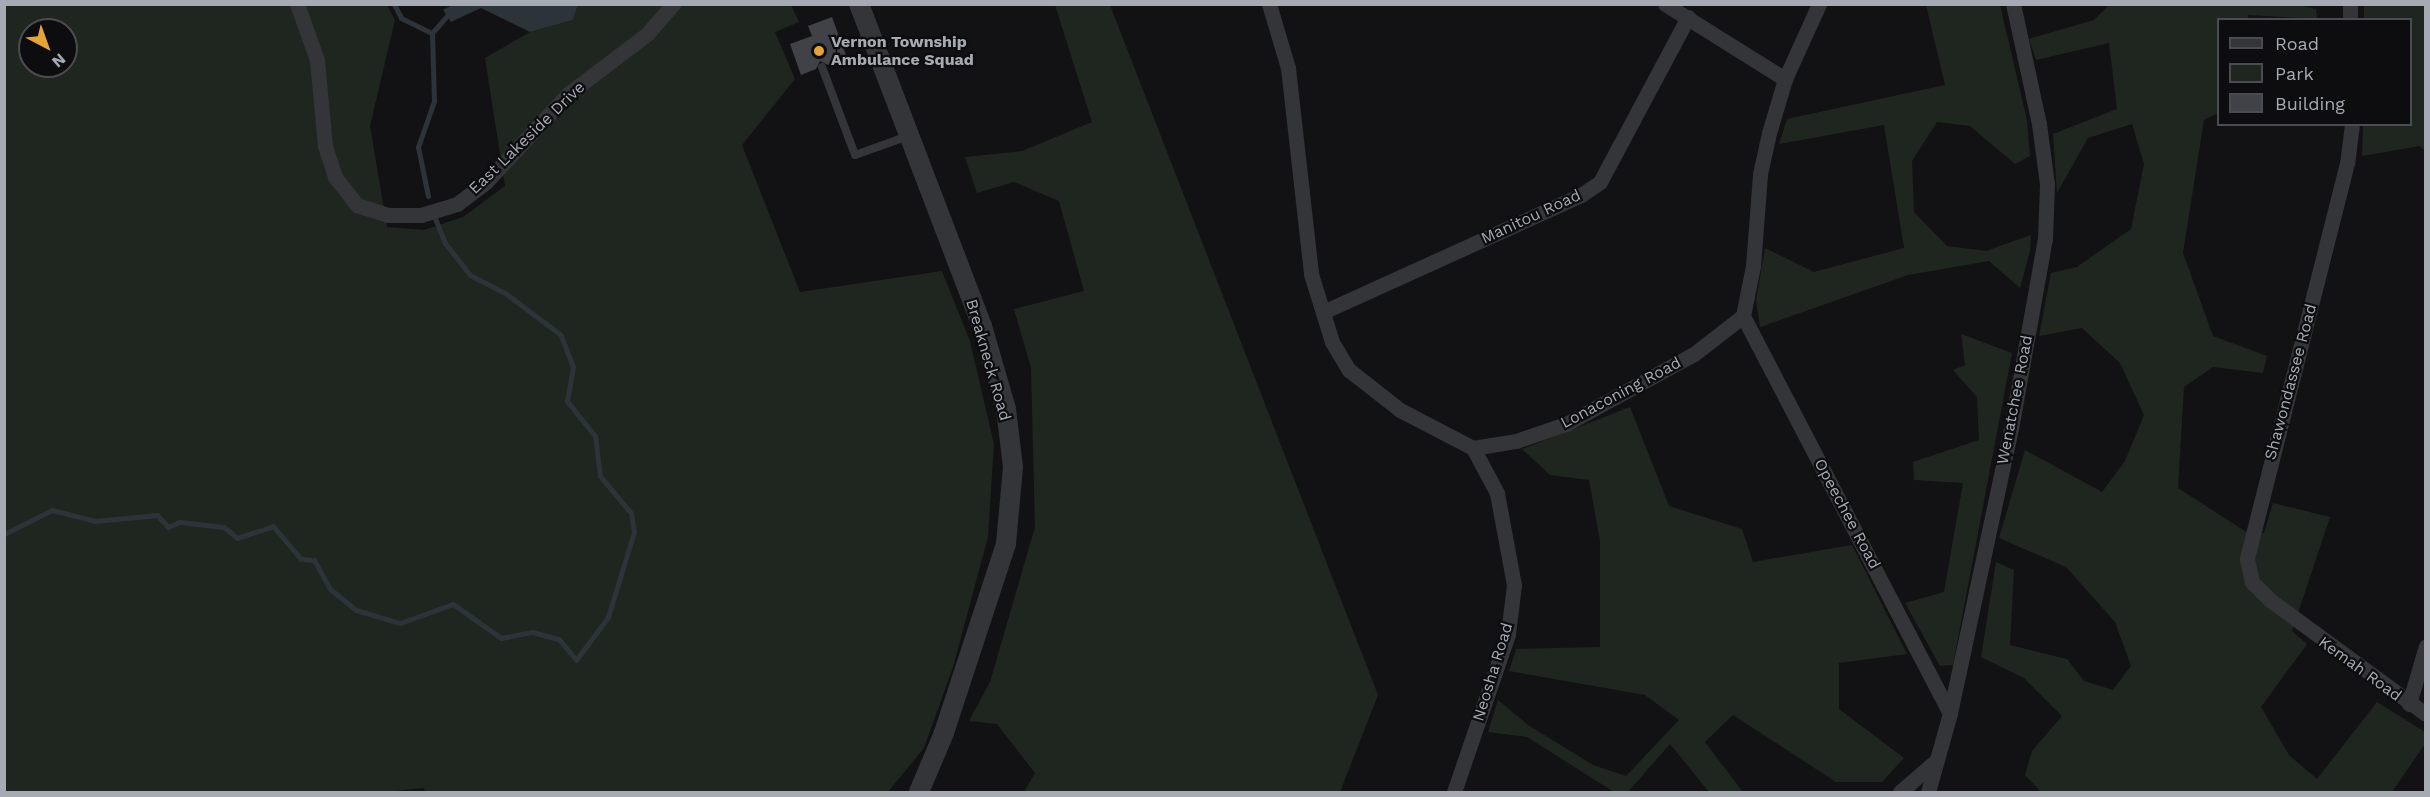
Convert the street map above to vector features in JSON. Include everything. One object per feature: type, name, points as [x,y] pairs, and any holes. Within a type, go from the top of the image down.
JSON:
[{"type":"street","name":"East Lakeside Drive","points":[[297,4],[317,60],[325,146],[335,177],[357,205],[387,215],[421,215],[457,204],[486,182],[568,94],[646,34],[673,4]]},
{"type":"street","name":"Breakneck Road","points":[[859,4],[982,326],[1006,409],[1012,467],[1006,544],[944,733],[919,792]]},
{"type":"street","points":[[1269,4],[1288,68],[1311,273],[1332,342],[1349,370],[1400,411],[1473,448]]},
{"type":"street","points":[[1665,4],[1785,79]]},
{"type":"street","points":[[1743,315],[1753,266],[1760,174],[1785,79],[1818,4]]},
{"type":"street","name":"Wenatchee Road","points":[[1928,792],[1950,713],[2011,429],[2045,239],[2047,184],[2039,124],[2013,4]]},
{"type":"street","name":"Manitou Road","points":[[1323,312],[1581,195],[1600,182],[1613,164],[1650,84],[1688,17]]},
{"type":"street","name":"Shawondassee Road","points":[[2296,622],[2252,582],[2247,559],[2347,164],[2352,126]]},
{"type":"street","name":"Opeechee Road","points":[[1743,315],[1950,713]]},
{"type":"street","name":"Lonaconing Road","points":[[1473,448],[1516,441],[1566,424],[1694,354],[1743,315]]},
{"type":"street","name":"Neosha Road","points":[[1454,792],[1508,634],[1514,585],[1497,493],[1473,448]]},
{"type":"street","name":"Kemah Road","points":[[2296,622],[2426,714]]},
{"type":"street","points":[[2409,704],[2426,646]]},
{"type":"street","points":[[1900,792],[1938,760]]},
{"type":"lane","points":[[822,67],[855,155],[909,135]]},
{"type":"green space","points":[[2295,4],[2316,9],[2317,18],[2248,15],[2248,18],[2217,18],[2217,114],[2204,120],[2183,253],[2213,336],[2267,356],[2263,373],[2213,367],[2184,387],[2178,488],[2251,535],[2264,533],[2273,503],[2330,517],[2292,631],[2307,644],[2261,707],[2289,755],[2317,779],[2377,702],[2425,732],[2425,744],[2392,792],[2041,792],[2025,775],[2032,751],[2062,716],[2024,678],[1981,657],[1996,562],[2014,570],[2010,645],[2067,659],[2084,681],[2113,690],[2131,666],[2115,622],[2066,567],[1999,538],[2025,450],[2102,492],[2125,461],[2144,415],[2120,363],[2082,328],[2039,336],[2051,273],[2077,267],[2131,229],[2144,164],[2132,124],[2088,138],[2057,193],[2053,134],[2117,109],[2109,43],[2036,60],[2029,39],[2094,20],[2109,5]]},
{"type":"green space","points":[[4,5],[387,5],[395,20],[370,126],[387,227],[424,230],[463,217],[505,186],[485,58],[530,32],[573,20],[578,5],[791,5],[799,22],[775,32],[795,79],[742,145],[800,292],[942,271],[970,341],[994,444],[988,537],[953,667],[924,748],[888,792],[426,792],[423,788],[385,792],[5,792]]},
{"type":"green space","points":[[1055,5],[1110,5],[1378,695],[1340,792],[1024,792],[1035,773],[997,724],[969,721],[990,682],[1035,527],[1031,368],[1014,309],[1084,291],[1059,201],[1014,182],[977,193],[965,157],[1022,151],[1092,122]]},
{"type":"green space","points":[[1926,5],[2000,5],[2027,120],[2030,156],[2015,164],[1970,126],[1937,122],[1912,161],[1914,212],[1947,246],[1986,251],[2031,235],[2030,251],[2020,288],[1989,261],[1908,275],[1760,327],[1756,301],[1765,248],[1814,272],[1904,248],[1884,125],[1779,144],[1787,119],[1945,85]]},
{"type":"green space","points":[[2364,5],[2425,5],[2425,151],[2420,146],[2362,156],[2363,126],[2412,126],[2412,18],[2364,18]]},
{"type":"green space","points":[[1961,334],[2012,353],[1953,665],[1940,666],[1905,603],[1944,592],[1963,483],[1914,480],[1913,462],[1979,440],[1977,397],[1953,370],[1965,365]]},
{"type":"green space","points":[[1630,407],[1669,506],[1742,529],[1753,562],[1852,545],[1907,654],[1839,663],[1839,709],[1904,758],[1882,782],[1836,782],[1733,715],[1705,742],[1743,792],[1709,792],[1670,744],[1628,792],[1614,792],[1527,737],[1488,732],[1498,700],[1528,725],[1593,765],[1626,776],[1679,720],[1645,695],[1509,671],[1516,649],[1600,647],[1600,541],[1589,480],[1550,475],[1522,449]]},
{"type":"shaded area","points":[[452,5],[578,5],[573,20],[530,32],[481,8],[451,22],[443,10]]},
{"type":"building","name":"Vernon Township Ambulance Squad","points":[[832,17],[847,58],[828,65],[820,61],[816,69],[801,75],[790,44],[812,36],[808,26]]},
{"type":"waterway","points":[[394,4],[401,18],[432,33]]},
{"type":"waterway","points":[[428,196],[418,147],[434,101],[432,33],[447,16]]},
{"type":"waterway","points":[[4,534],[52,510],[95,521],[157,515],[168,527],[180,522],[224,527],[237,538],[273,526],[301,559],[314,560],[330,589],[356,610],[400,623],[453,604],[501,638],[532,632],[559,639],[576,660],[608,617],[634,532],[631,513],[600,476],[595,436],[567,401],[573,367],[561,335],[505,293],[470,275],[445,243],[435,218]]},
{"type":"place","name":"Vernon Township Ambulance Squad","points":[[819,51]]}]
